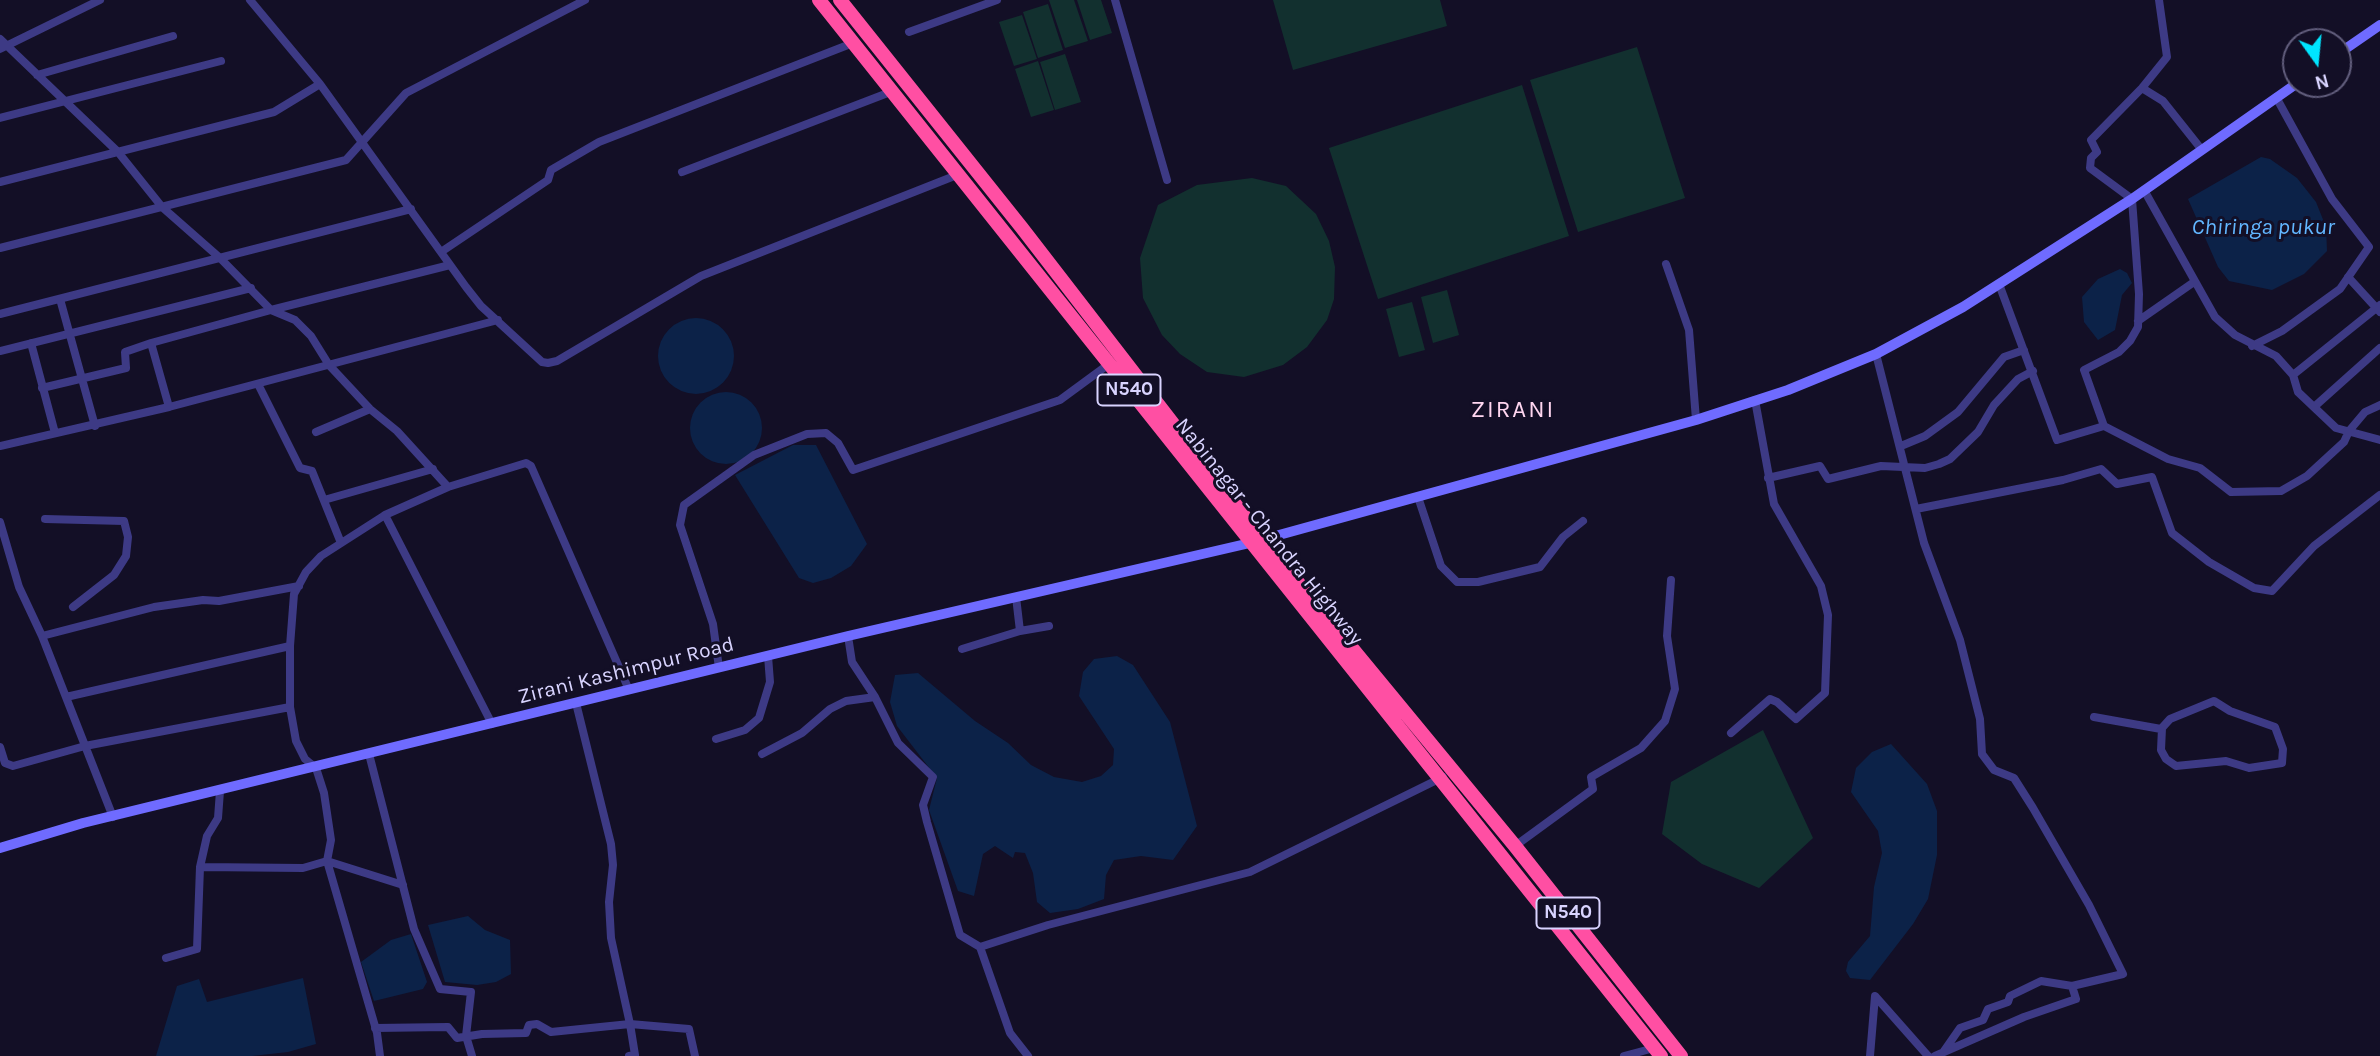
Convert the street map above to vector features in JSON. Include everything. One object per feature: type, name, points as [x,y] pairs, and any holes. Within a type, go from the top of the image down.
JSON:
[{"type":"highway","name":"Nabinagar - Chandra Highway","points":[[819,0],[1109,364],[1446,775],[1658,1052]]},
{"type":"highway","name":"Nabinagar - Chandra Highway","points":[[840,0],[1022,228],[1256,541]]},
{"type":"highway","name":"Nabinagar - Chandra Highway","points":[[1446,775],[1515,846],[1681,1056]]},
{"type":"street","points":[[4,48],[100,0]]},
{"type":"street","points":[[250,0],[320,84],[481,306],[542,362],[553,363],[701,276],[957,175]]},
{"type":"street","points":[[0,248],[346,160],[406,93],[585,0]]},
{"type":"street","points":[[909,32],[997,0]]},
{"type":"street","points":[[1115,0],[1167,180]]},
{"type":"street","points":[[2159,0],[2167,57],[2142,88],[2091,140],[2096,152],[2091,158],[2090,168],[2132,199],[2138,321],[2130,341],[2119,352],[2084,370],[2104,426],[2168,459],[2200,468],[2231,492],[2281,491],[2307,476],[2344,442],[2349,431],[2365,412],[2380,405]]},
{"type":"street","points":[[2352,44],[2380,25]]},
{"type":"street","points":[[37,75],[173,36]]},
{"type":"street","points":[[0,39],[4,48],[37,75],[118,152],[162,207],[220,258],[271,310],[295,320],[311,336],[329,365],[449,487]]},
{"type":"street","points":[[441,253],[548,180],[551,170],[599,142],[853,43]]},
{"type":"street","points":[[0,118],[221,61]]},
{"type":"street","points":[[0,182],[274,112],[320,84]]},
{"type":"street","points":[[2142,88],[2162,101],[2202,150]]},
{"type":"street","points":[[682,172],[893,91]]},
{"type":"street","name":"Zirani Kashimpur Road","points":[[0,848],[113,817],[848,636],[1256,541],[1696,420],[1788,390],[1876,354],[1999,284],[2132,199],[2282,93]]},
{"type":"street","points":[[2252,346],[2282,331],[2340,289],[2369,247],[2332,199],[2276,97]]},
{"type":"street","points":[[2144,190],[2215,317],[2252,346],[2276,356],[2293,375],[2298,392],[2336,428],[2380,440]]},
{"type":"street","points":[[0,314],[411,209]]},
{"type":"street","points":[[1666,264],[1689,330],[1696,420]]},
{"type":"street","points":[[42,388],[126,368],[125,352],[150,343],[450,265]]},
{"type":"street","points":[[2293,375],[2379,308],[2348,277]]},
{"type":"street","points":[[2138,321],[2194,282]]},
{"type":"street","points":[[1999,284],[2057,440],[2104,426]]},
{"type":"street","points":[[0,351],[251,288]]},
{"type":"street","points":[[60,299],[95,426]]},
{"type":"street","points":[[0,446],[169,408],[498,320]]},
{"type":"street","points":[[31,343],[55,433]]},
{"type":"street","points":[[150,343],[169,408]]},
{"type":"street","points":[[2314,407],[2380,348]]},
{"type":"street","points":[[1901,446],[1925,436],[1958,412],[2004,357],[2024,350]]},
{"type":"street","points":[[1876,354],[1924,543],[1960,640],[1980,719],[1984,759],[1994,771],[2014,778],[2089,905],[2123,974],[2072,986],[2041,981],[2010,996],[2008,1002],[1988,1009],[1983,1020],[1960,1028],[1939,1054]]},
{"type":"street","points":[[719,668],[713,624],[680,526],[684,505],[754,455],[807,434],[826,433],[838,443],[853,470],[1060,400],[1109,364]]},
{"type":"street","points":[[1768,478],[1820,466],[1828,479],[1881,466],[1925,468],[1950,459],[1978,432],[1994,405],[2018,379],[2033,371]]},
{"type":"street","points":[[258,384],[300,468],[312,471],[341,543]]},
{"type":"street","points":[[1731,733],[1770,699],[1796,719],[1825,693],[1828,615],[1821,586],[1774,504],[1755,400]]},
{"type":"street","points":[[316,432],[370,409]]},
{"type":"street","points":[[380,1056],[375,1028],[327,861],[331,840],[329,822],[316,768],[305,759],[296,741],[290,707],[290,646],[294,594],[299,586],[321,556],[385,515],[449,487],[526,463],[531,466],[629,690]]},
{"type":"street","points":[[324,500],[433,468]]},
{"type":"street","points":[[1916,509],[2063,480],[2101,469],[2117,484],[2152,478],[2172,533],[2209,562],[2243,582],[2254,588],[2272,591],[2314,546],[2380,495]]},
{"type":"street","points":[[1418,497],[1441,566],[1457,582],[1478,582],[1540,567],[1563,537],[1583,521]]},
{"type":"street","points":[[385,515],[492,724]]},
{"type":"street","points":[[45,519],[124,522],[128,537],[126,556],[114,575],[73,607]]},
{"type":"street","points":[[0,523],[19,587],[42,636],[113,817]]},
{"type":"street","points":[[1515,846],[1593,789],[1591,778],[1641,748],[1665,721],[1675,689],[1667,636],[1671,580]]},
{"type":"street","points":[[42,636],[154,607],[203,600],[219,601],[299,586]]},
{"type":"street","points":[[1016,597],[1020,631]]},
{"type":"street","points":[[962,649],[1020,631],[1049,626]]},
{"type":"street","points":[[848,636],[852,662],[876,697],[898,743],[933,777],[923,805],[960,935],[979,947],[1010,1033],[1028,1056]]},
{"type":"street","points":[[66,697],[290,646]]},
{"type":"street","points":[[716,739],[745,730],[759,718],[770,682],[768,656]]},
{"type":"street","points":[[762,754],[802,733],[831,709],[846,701],[876,697]]},
{"type":"street","points":[[2214,701],[2230,711],[2276,727],[2283,750],[2282,763],[2249,768],[2225,761],[2176,765],[2166,759],[2161,750],[2162,728],[2170,719],[2214,701]]},
{"type":"street","points":[[576,703],[611,844],[611,938],[635,1055],[629,1056]]},
{"type":"street","points":[[0,747],[9,766],[85,746],[290,707]]},
{"type":"street","points":[[2094,717],[2162,728]]},
{"type":"street","points":[[369,754],[414,929],[440,989],[471,992],[466,1036],[472,1056]]},
{"type":"street","points":[[979,947],[1048,925],[1250,872],[1446,775]]},
{"type":"street","points":[[166,958],[197,949],[200,867],[207,836],[218,818],[220,791]]},
{"type":"street","points":[[200,867],[303,868],[327,861],[403,886]]},
{"type":"street","points":[[1939,1054],[2076,999],[2072,986]]},
{"type":"street","points":[[1870,1056],[1875,996],[1928,1056]]},
{"type":"street","points":[[375,1028],[448,1027],[457,1038],[526,1033],[528,1025],[537,1024],[551,1032],[630,1024],[689,1029],[695,1056]]},
{"type":"street","points":[[1624,1056],[1658,1052]]},
{"type":"green space","points":[[1049,0],[1074,0],[1088,41],[1065,48]]},
{"type":"green space","points":[[1077,0],[1101,0],[1112,33],[1090,40]]},
{"type":"green space","points":[[1273,0],[1440,0],[1447,26],[1293,70]]},
{"type":"green space","points":[[1048,4],[1063,50],[1038,58],[1023,12]]},
{"type":"green space","points":[[1022,15],[1037,59],[1014,66],[999,22]]},
{"type":"green space","points":[[1637,47],[1685,198],[1578,232],[1530,80]]},
{"type":"green space","points":[[1065,54],[1081,102],[1055,110],[1040,62]]},
{"type":"green space","points":[[1038,61],[1054,110],[1031,117],[1015,69]]},
{"type":"green space","points":[[1522,85],[1569,236],[1378,299],[1329,148]]},
{"type":"green space","points":[[1252,178],[1286,186],[1316,214],[1329,241],[1335,267],[1334,299],[1327,320],[1307,347],[1283,365],[1244,377],[1207,372],[1180,354],[1162,335],[1143,298],[1140,258],[1158,205],[1197,185]]},
{"type":"green space","points":[[1447,290],[1459,335],[1433,343],[1421,297]]},
{"type":"green space","points":[[1412,302],[1425,350],[1399,357],[1386,309]]},
{"type":"green space","points":[[1763,730],[1813,838],[1759,888],[1702,864],[1662,834],[1671,782]]},
{"type":"water","name":"Chiringa pukur","points":[[2261,157],[2270,159],[2297,178],[2316,202],[2326,227],[2327,251],[2304,274],[2272,290],[2229,281],[2218,267],[2188,199]]},
{"type":"water","points":[[2120,269],[2127,273],[2132,283],[2122,295],[2115,330],[2098,340],[2084,322],[2082,297],[2098,279]]},
{"type":"water","points":[[696,318],[711,321],[723,329],[731,341],[734,356],[731,371],[723,383],[711,391],[696,394],[681,391],[669,383],[661,371],[658,356],[661,341],[669,329],[681,321]]},
{"type":"water","points":[[733,392],[752,402],[760,414],[760,442],[752,454],[740,462],[719,464],[700,454],[692,442],[690,421],[700,402],[712,394]]},
{"type":"water","points":[[793,445],[816,445],[867,544],[851,566],[831,578],[813,583],[799,578],[735,475]]},
{"type":"water","points":[[1117,656],[1133,665],[1170,722],[1197,826],[1173,860],[1141,856],[1114,860],[1106,875],[1104,899],[1078,909],[1050,913],[1037,902],[1033,873],[1025,853],[1015,852],[1013,858],[995,846],[983,854],[974,896],[958,891],[929,810],[937,778],[897,726],[890,702],[895,675],[918,673],[975,721],[1008,743],[1031,765],[1054,777],[1082,782],[1101,776],[1113,765],[1114,749],[1079,696],[1083,672],[1094,659]]},
{"type":"water","points":[[1891,744],[1927,784],[1937,811],[1937,855],[1928,899],[1913,924],[1870,980],[1850,978],[1846,971],[1848,962],[1870,936],[1874,887],[1882,853],[1878,831],[1851,792],[1856,768],[1872,752]]},
{"type":"water","points":[[468,916],[485,930],[510,940],[511,974],[496,982],[477,985],[445,982],[428,925]]},
{"type":"water","points":[[411,934],[427,982],[423,989],[374,1001],[361,962],[391,940]]},
{"type":"water","points":[[303,978],[316,1044],[288,1052],[252,1056],[156,1056],[177,986],[199,979],[207,1002]]},
{"type":"district","name":"ZIRANI","points":[[1513,410]]}]
